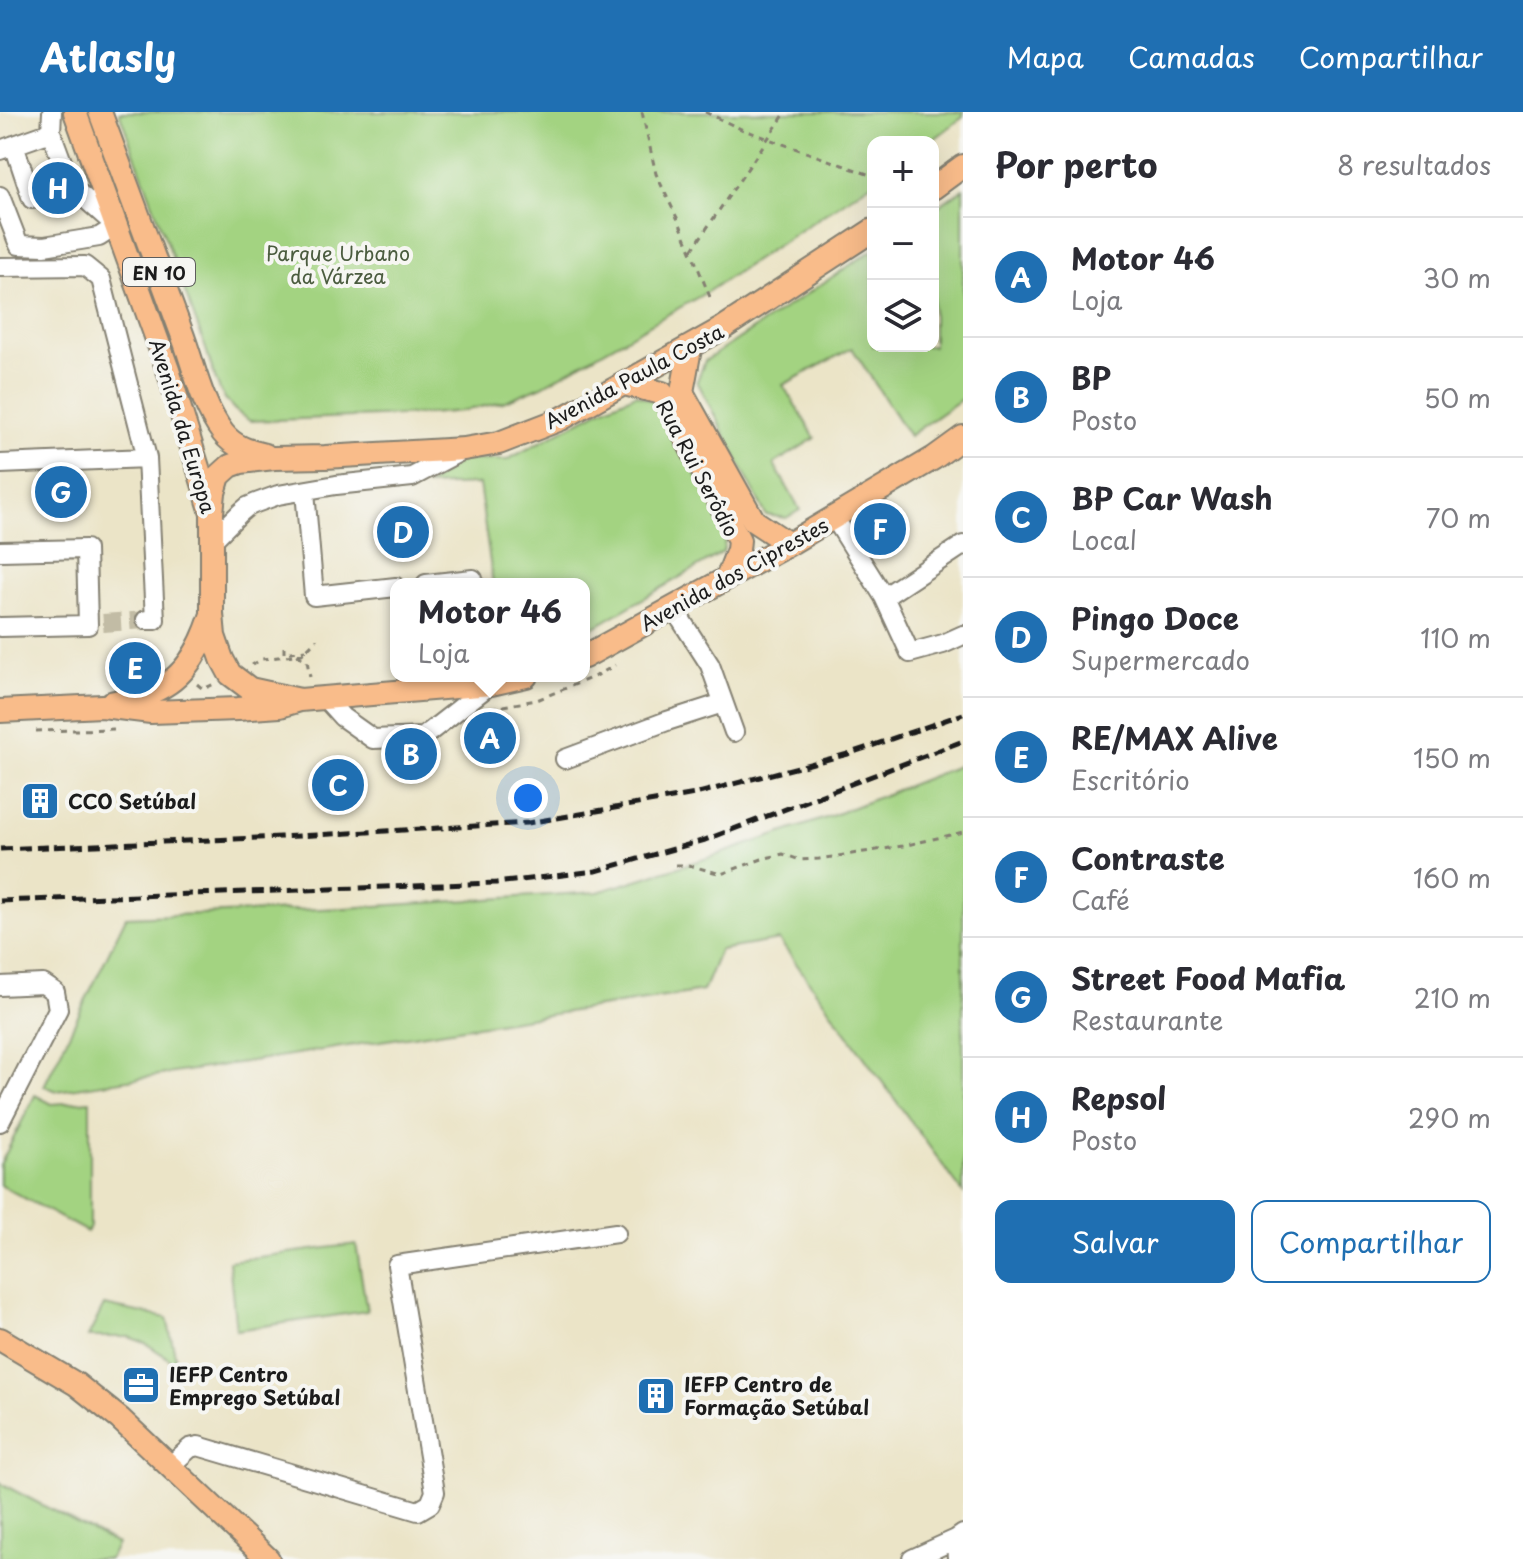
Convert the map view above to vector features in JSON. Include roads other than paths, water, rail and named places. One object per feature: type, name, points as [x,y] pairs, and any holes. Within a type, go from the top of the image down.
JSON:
[{"type":"main road","name":"Avenida da Europa","points":[[75,112],[168,370],[212,513],[212,614],[214,636],[222,659],[230,674],[250,689],[300,700]]},
{"type":"main road","name":"Avenida da Europa","points":[[100,112],[203,397],[221,430],[232,442],[274,458]]},
{"type":"main road","points":[[939,184],[963,166]]},
{"type":"main road","name":"Avenida Paula Costa","points":[[274,458],[464,449],[499,443],[561,419],[690,349],[867,234]]},
{"type":"main road","name":"Rua Rui Serôdio","points":[[690,349],[682,392],[754,521],[789,544]]},
{"type":"main road","name":"Rua Rui Serôdio","points":[[624,384],[662,393],[739,540],[728,576]]},
{"type":"main road","name":"Avenida dos Ciprestes","points":[[590,654],[789,544],[934,458],[963,437]]},
{"type":"main road","points":[[212,513],[219,476],[225,470],[241,462],[274,458]]},
{"type":"main road","points":[[102,706],[160,688],[183,671],[203,643],[212,614]]},
{"type":"main road","name":"EN 10","points":[[300,700],[429,683],[500,682]]},
{"type":"main road","points":[[0,711],[102,706],[151,712],[238,709],[280,706],[300,700]]},
{"type":"main road","points":[[0,1339],[76,1384],[120,1419],[268,1559]]},
{"type":"street","points":[[0,196],[19,245],[44,246],[99,237],[116,226],[71,186],[51,132],[52,112]]},
{"type":"street","points":[[51,132],[7,147],[32,199],[71,186]]},
{"type":"street","points":[[0,267],[85,266],[101,279],[147,458],[151,620]]},
{"type":"street","points":[[212,541],[247,507],[278,495],[412,477],[464,449]]},
{"type":"street","points":[[0,464],[147,458]]},
{"type":"street","points":[[305,491],[314,596],[390,588]]},
{"type":"street","points":[[834,517],[884,597],[910,653],[963,635]]},
{"type":"street","points":[[884,597],[963,545]]},
{"type":"street","points":[[0,551],[86,549],[95,624],[0,627]]},
{"type":"street","points":[[674,609],[710,665],[734,732]]},
{"type":"street","points":[[325,698],[342,717],[373,739],[423,737],[491,684]]},
{"type":"street","points":[[565,759],[723,703]]},
{"type":"street","points":[[0,986],[43,984],[55,992],[58,1009],[0,1122]]},
{"type":"street","points":[[170,1466],[186,1451],[198,1446],[418,1511],[430,1504],[435,1492],[397,1265],[616,1233]]},
{"type":"street","points":[[912,1559],[959,1536]]},
{"type":"street","points":[[957,1559],[959,1536]]},
{"type":"tunnel","points":[[103,623],[146,620]]},
{"type":"railway","points":[[0,849],[528,823],[695,794],[848,754],[963,714]]},
{"type":"railway","points":[[0,901],[496,883],[596,871],[705,840],[963,741]]},
{"type":"place","name":"Repsol","points":[[58,188]]},
{"type":"place","name":"Street Food Mafia","points":[[61,492]]},
{"type":"place","name":"Contraste","points":[[880,529]]},
{"type":"place","name":"Pingo Doce","points":[[403,532]]},
{"type":"place","name":"RE/MAX Alive","points":[[135,668]]},
{"type":"place","name":"Motor 46","points":[[490,738]]},
{"type":"place","name":"BP","points":[[411,754]]},
{"type":"place","name":"BP Car Wash","points":[[338,785]]},
{"type":"place","name":"CCO Setúbal","points":[[40,801]]},
{"type":"place","name":"IEFP Centro Emprego Setúbal","points":[[141,1385]]},
{"type":"place","name":"IEFP Centro de Formação Setúbal","points":[[656,1396]]},
{"type":"park label","name":"Parque Urbano da Várzea","points":[[338,264]]}]
